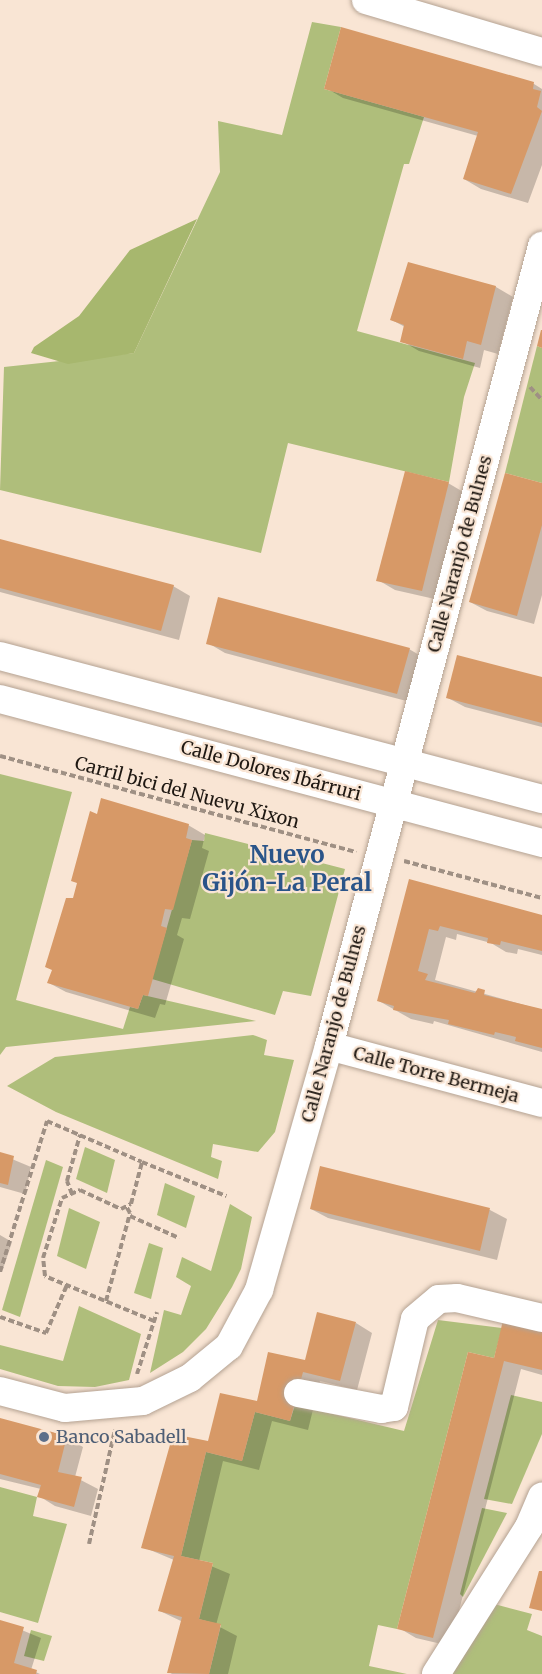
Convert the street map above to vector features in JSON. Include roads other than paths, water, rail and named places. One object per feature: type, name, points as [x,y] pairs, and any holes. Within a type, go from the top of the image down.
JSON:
[{"type":"street","points":[[366,0],[542,52]]},
{"type":"street","name":"Calle Naranjo de Bulnes","points":[[0,1391],[65,1408],[144,1401],[190,1378],[229,1346],[259,1290],[329,1047],[542,246]]},
{"type":"street","points":[[0,656],[542,799]]},
{"type":"street","name":"Calle Dolores Ibárruri","points":[[0,699],[542,843]]},
{"type":"street","name":"Calle Torre Bermeja","points":[[329,1047],[542,1103]]},
{"type":"street","points":[[298,1393],[381,1409],[394,1407],[415,1319],[439,1299],[457,1298],[542,1318]]},
{"type":"street","points":[[436,1674],[535,1529],[542,1497]]},
{"type":"place","name":"Banco Sabadell","points":[[44,1437]]},
{"type":"district","name":"Nuevo Gijón-La Peral","points":[[287,869]]}]
